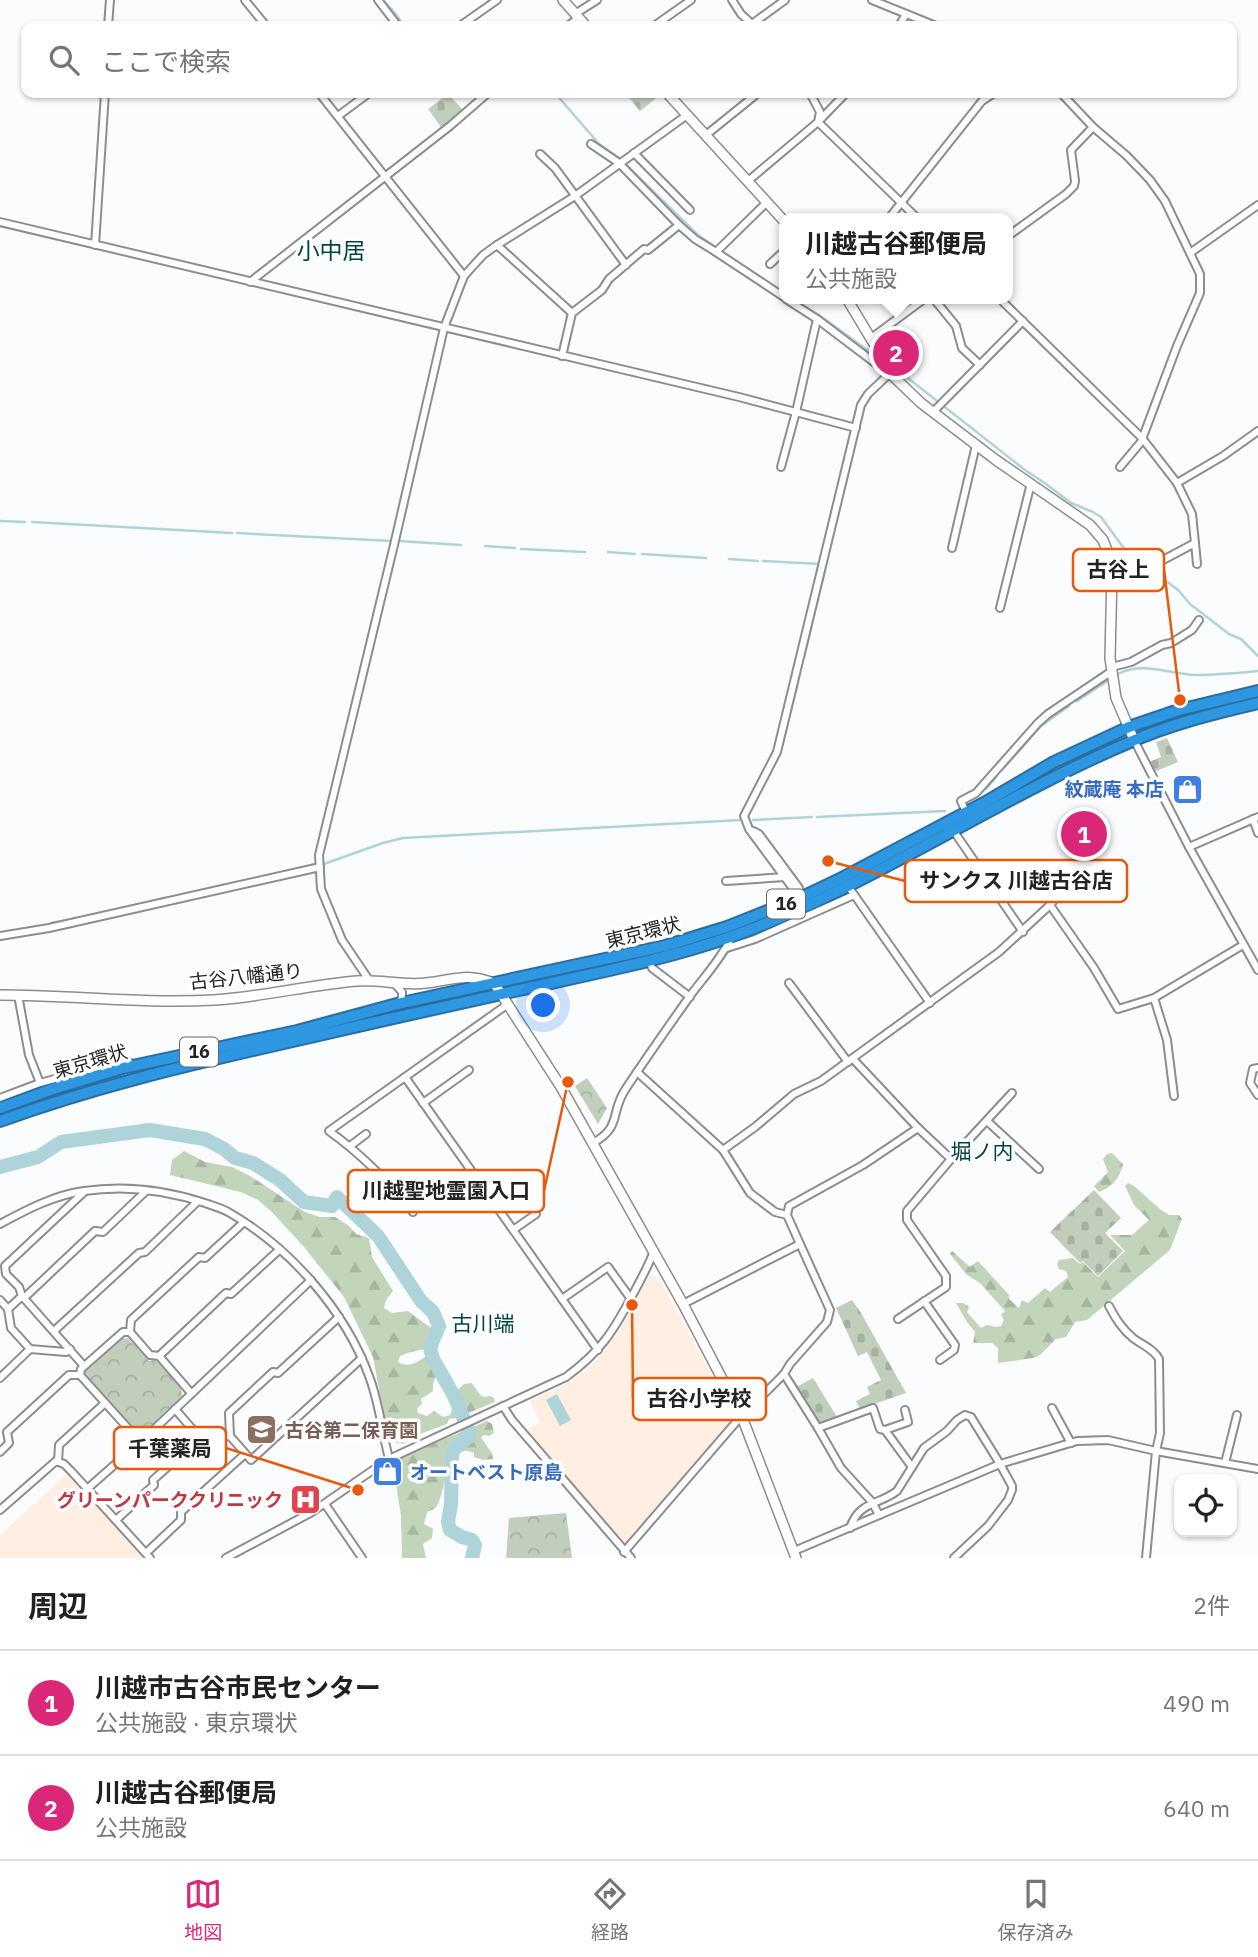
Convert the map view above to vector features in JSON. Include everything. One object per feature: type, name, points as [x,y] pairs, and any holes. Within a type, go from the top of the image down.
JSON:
[{"type":"highway","name":"東京環状","points":[[0,1121],[55,1094],[133,1066],[297,1031],[397,1004],[665,946],[727,927],[800,893],[842,878],[1054,762],[1129,727],[1180,710],[1258,691]]},
{"type":"highway","name":"東京環状","points":[[0,1108],[649,960],[731,936],[851,891],[952,829],[1134,740],[1210,714],[1258,703]]},
{"type":"street","points":[[108,21],[110,0]]},
{"type":"street","points":[[245,0],[262,21]]},
{"type":"street","points":[[378,0],[394,21]]},
{"type":"street","points":[[478,0],[483,9]]},
{"type":"street","points":[[467,21],[497,0]]},
{"type":"street","points":[[564,0],[581,21]]},
{"type":"street","points":[[572,21],[597,0]]},
{"type":"street","points":[[661,21],[691,0]]},
{"type":"street","points":[[732,0],[749,21]]},
{"type":"street","points":[[758,21],[785,0]]},
{"type":"street","points":[[872,0],[924,21]]},
{"type":"street","points":[[902,21],[906,14]]},
{"type":"street","points":[[95,245],[105,98]]},
{"type":"street","points":[[323,98],[464,276]]},
{"type":"street","points":[[338,116],[362,98]]},
{"type":"street","points":[[250,282],[482,98]]},
{"type":"street","points":[[672,98],[779,215]]},
{"type":"street","points":[[706,135],[752,98]]},
{"type":"street","points":[[813,98],[820,112],[818,122]]},
{"type":"street","points":[[748,180],[818,122],[841,98]]},
{"type":"street","points":[[893,213],[986,98]]},
{"type":"street","points":[[1067,98],[1093,127],[1150,180],[1165,201],[1200,274],[1200,293],[1141,442],[1120,467]]},
{"type":"street","points":[[369,980],[342,940],[321,889],[319,855],[444,328],[464,276],[483,255],[575,196],[687,115]]},
{"type":"street","points":[[818,122],[912,213]]},
{"type":"street","points":[[1013,232],[1070,190],[1075,181],[1071,150],[1093,127]]},
{"type":"street","points":[[591,144],[619,163],[695,239],[779,294]]},
{"type":"street","points":[[634,153],[690,210]]},
{"type":"street","points":[[540,154],[555,168],[626,265]]},
{"type":"street","points":[[716,252],[767,202]]},
{"type":"street","points":[[1190,253],[1258,205]]},
{"type":"street","points":[[0,222],[856,428]]},
{"type":"street","points":[[562,356],[572,313],[602,290],[609,279],[644,249],[648,250],[679,225]]},
{"type":"street","points":[[497,245],[572,313]]},
{"type":"street","points":[[770,264],[779,256]]},
{"type":"street","points":[[794,304],[879,366],[889,370]]},
{"type":"street","points":[[850,304],[889,370],[933,412],[1096,531],[1107,550],[1112,572],[1110,619],[1116,698],[1134,740],[1189,847],[1258,971]]},
{"type":"street","points":[[870,339],[917,304]]},
{"type":"street","points":[[938,304],[956,326],[962,348],[980,365]]},
{"type":"street","points":[[1005,304],[1142,438],[1177,482],[1192,514],[1197,564]]},
{"type":"street","points":[[781,467],[817,319]]},
{"type":"street","points":[[933,412],[1023,321]]},
{"type":"street","points":[[800,893],[749,828],[744,816],[777,752],[863,399],[889,370]]},
{"type":"street","points":[[1177,482],[1223,456],[1258,431]]},
{"type":"street","points":[[952,548],[976,445]]},
{"type":"street","points":[[1000,608],[1031,483]]},
{"type":"street","points":[[1112,572],[1146,569],[1195,543]]},
{"type":"street","points":[[966,812],[961,801],[976,793],[1048,714],[1112,669],[1131,663],[1162,645],[1171,643],[1192,629],[1199,620]]},
{"type":"street","points":[[1189,847],[1255,818],[1258,833]]},
{"type":"street","points":[[749,828],[759,834],[800,893]]},
{"type":"street","points":[[952,829],[1023,932]]},
{"type":"street","points":[[723,1150],[794,1094],[821,1081],[999,953],[1050,905],[1087,859]]},
{"type":"street","points":[[0,936],[49,928],[320,867]]},
{"type":"street","points":[[726,881],[785,877]]},
{"type":"street","points":[[726,948],[755,939],[851,891],[930,1003]]},
{"type":"street","points":[[1050,905],[1094,968],[1118,1009],[1154,998],[1243,945]]},
{"type":"street","points":[[593,1143],[612,1129],[622,1095],[726,948],[731,936]]},
{"type":"street","points":[[649,960],[652,968],[690,997]]},
{"type":"street","name":"古谷八幡通り","points":[[0,995],[216,1000],[369,980],[426,983],[470,976],[494,983]]},
{"type":"street","points":[[390,981],[402,992],[402,998],[397,1004]]},
{"type":"street","points":[[494,983],[561,1087],[683,1304],[742,1417],[795,1555],[879,1515],[1000,1464],[1071,1443],[1108,1440],[1258,1469]]},
{"type":"street","points":[[789,983],[850,1060],[951,1159]]},
{"type":"street","points":[[19,995],[29,1055],[40,1083]]},
{"type":"street","points":[[1154,998],[1167,1040],[1174,1096]]},
{"type":"street","points":[[413,1212],[394,1189],[350,1146],[328,1131],[508,1004]]},
{"type":"street","points":[[0,1098],[40,1083],[124,1060],[133,1066]]},
{"type":"street","points":[[1258,1068],[1253,1069],[1250,1083],[1258,1095]]},
{"type":"street","points":[[423,1103],[469,1070]]},
{"type":"street","points":[[637,1072],[723,1150],[750,1193],[775,1212],[787,1215]]},
{"type":"street","points":[[405,1077],[597,1350]]},
{"type":"street","points":[[898,1320],[946,1287],[946,1276],[907,1220],[907,1211],[1012,1093]]},
{"type":"street","points":[[987,1121],[1039,1169]]},
{"type":"street","points":[[624,1552],[742,1417],[784,1374],[827,1322],[830,1310],[787,1215],[789,1206],[863,1165],[918,1128]]},
{"type":"street","points":[[350,1146],[366,1134]]},
{"type":"street","points":[[0,1224],[52,1199],[85,1191],[122,1188],[180,1195],[228,1211],[261,1234],[311,1280],[339,1317],[362,1358],[374,1394],[389,1459]]},
{"type":"street","points":[[500,1211],[533,1188]]},
{"type":"street","points":[[85,1191],[5,1266],[6,1273],[19,1287],[23,1297],[85,1366]]},
{"type":"street","points":[[0,1320],[95,1231],[103,1232],[146,1191]]},
{"type":"street","points":[[54,1331],[139,1252],[145,1252],[198,1201]]},
{"type":"street","points":[[513,1230],[536,1214]]},
{"type":"street","points":[[191,1393],[159,1356],[150,1355],[130,1332],[131,1320],[199,1257],[205,1258],[244,1223]]},
{"type":"street","points":[[683,1304],[800,1244]]},
{"type":"street","points":[[159,1356],[226,1293],[231,1294],[279,1250]]},
{"type":"street","points":[[226,1558],[325,1504],[389,1459],[566,1377],[585,1363],[608,1338],[649,1265],[654,1251]]},
{"type":"street","points":[[562,1299],[608,1267],[631,1299]]},
{"type":"street","points":[[87,1489],[146,1437],[311,1280]]},
{"type":"street","points":[[0,1300],[8,1311],[11,1328],[30,1349],[66,1352],[69,1349]]},
{"type":"street","points":[[924,1301],[955,1345],[954,1350],[940,1360]]},
{"type":"street","points":[[1109,1306],[1118,1322],[1132,1337],[1155,1353],[1159,1359],[1160,1433],[1146,1558]]},
{"type":"street","points":[[339,1317],[278,1373],[272,1372],[229,1413],[230,1436],[251,1460],[362,1358]]},
{"type":"street","points":[[80,1376],[81,1369],[123,1332],[130,1332]]},
{"type":"street","points":[[0,1378],[30,1349]]},
{"type":"street","points":[[784,1374],[841,1468],[872,1502],[879,1515]]},
{"type":"street","points":[[0,1452],[9,1443],[7,1432],[69,1375],[80,1376],[134,1435],[146,1437]]},
{"type":"street","points":[[58,1462],[59,1444],[105,1403]]},
{"type":"street","points":[[503,1406],[512,1420],[631,1558]]},
{"type":"street","points":[[818,1428],[873,1408],[880,1429],[885,1430],[912,1467]]},
{"type":"street","points":[[1052,1408],[1071,1443]]},
{"type":"street","points":[[175,1409],[200,1438]]},
{"type":"street","points":[[885,1430],[908,1422],[905,1410]]},
{"type":"street","points":[[850,1528],[853,1519],[872,1502],[891,1496],[897,1491],[924,1448],[965,1415],[971,1417],[1012,1486],[1011,1495],[988,1526],[954,1558]]},
{"type":"street","points":[[1225,1463],[1237,1415]]},
{"type":"street","points":[[116,1520],[154,1485],[153,1480],[200,1438],[230,1436]]},
{"type":"street","points":[[0,1510],[56,1461],[64,1464],[148,1556],[181,1520],[181,1512],[245,1454]]},
{"type":"street","points":[[325,1504],[362,1558]]},
{"type":"street","points":[[241,1550],[246,1558]]},
{"type":"shaded area","points":[[653,1275],[661,1282],[735,1418],[626,1547],[623,1547],[525,1431],[540,1422],[530,1401],[569,1382],[589,1368],[607,1349],[649,1277]]},
{"type":"shaded area","points":[[68,1473],[145,1558],[0,1558],[0,1535]]},
{"type":"green space","points":[[443,98],[452,98],[464,111],[443,130],[428,109]]},
{"type":"green space","points":[[629,98],[657,98],[640,111]]},
{"type":"green space","points":[[1167,738],[1178,762],[1154,772],[1149,762],[1161,757],[1156,742]]},
{"type":"green space","points":[[587,1078],[607,1108],[598,1124],[575,1086]]},
{"type":"green space","points":[[184,1151],[205,1162],[232,1167],[305,1212],[320,1217],[335,1217],[356,1234],[369,1238],[372,1257],[393,1291],[384,1308],[392,1313],[408,1311],[439,1334],[440,1342],[436,1345],[400,1356],[398,1362],[412,1364],[426,1356],[438,1370],[433,1391],[421,1399],[418,1413],[427,1416],[434,1411],[443,1417],[450,1415],[454,1404],[451,1396],[464,1384],[471,1383],[483,1397],[490,1396],[495,1402],[449,1419],[447,1424],[403,1444],[391,1441],[373,1357],[344,1297],[304,1247],[258,1200],[241,1192],[170,1175],[172,1160]]},
{"type":"green space","points":[[1112,1153],[1123,1164],[1122,1169],[1115,1181],[1099,1192],[1094,1186],[1108,1172],[1103,1159]]},
{"type":"green space","points":[[1128,1183],[1161,1210],[1169,1215],[1179,1215],[1182,1219],[1170,1250],[1087,1320],[1075,1322],[1066,1337],[1056,1339],[1040,1355],[998,1363],[998,1348],[992,1343],[973,1343],[975,1332],[956,1303],[969,1307],[967,1312],[981,1328],[987,1325],[1001,1326],[1004,1320],[1001,1315],[1005,1311],[980,1283],[967,1275],[950,1254],[952,1251],[970,1267],[978,1261],[1019,1308],[1022,1300],[1028,1303],[1045,1288],[1050,1292],[1068,1277],[1066,1271],[1059,1269],[1059,1260],[1073,1258],[1080,1264],[1083,1262],[1098,1277],[1125,1251],[1110,1235],[1132,1235],[1149,1220],[1134,1205],[1125,1186]]},
{"type":"green space","points":[[1094,1190],[1121,1218],[1105,1233],[1123,1251],[1098,1276],[1083,1261],[1080,1263],[1050,1232]]},
{"type":"green space","points":[[852,1300],[906,1393],[860,1409],[856,1401],[870,1394],[867,1387],[881,1380],[867,1352],[858,1356],[836,1308]]},
{"type":"green space","points":[[128,1338],[149,1361],[156,1360],[181,1387],[182,1396],[146,1431],[136,1431],[84,1373],[122,1339]]},
{"type":"green space","points":[[813,1378],[837,1417],[820,1424],[791,1381],[793,1379],[798,1386]]},
{"type":"green space","points":[[487,1421],[492,1424],[494,1433],[481,1437],[493,1459],[483,1460],[467,1451],[449,1459],[439,1503],[427,1512],[424,1524],[433,1529],[432,1538],[423,1544],[426,1558],[402,1558],[401,1516],[393,1465],[400,1458]]},
{"type":"green space","points":[[566,1513],[572,1558],[506,1558],[509,1518]]},
{"type":"water","points":[[557,1394],[571,1420],[560,1426],[546,1400]]},
{"type":"waterway","points":[[383,0],[401,21]]},
{"type":"waterway","points":[[559,98],[599,144],[619,158],[698,235],[775,288]]},
{"type":"waterway","points":[[800,304],[877,357]]},
{"type":"waterway","points":[[883,357],[890,356],[904,375],[1025,470],[1071,503],[1101,517],[1128,554],[1179,591],[1190,604],[1229,634],[1241,639],[1258,656]]},
{"type":"waterway","points":[[0,521],[25,522]]},
{"type":"waterway","points":[[32,522],[232,533]]},
{"type":"waterway","points":[[237,533],[392,541]]},
{"type":"waterway","points":[[399,541],[461,545]]},
{"type":"waterway","points":[[485,546],[515,548]]},
{"type":"waterway","points":[[521,549],[585,552]]},
{"type":"waterway","points":[[608,552],[635,554]]},
{"type":"waterway","points":[[642,554],[706,558]]},
{"type":"waterway","points":[[729,559],[758,561]]},
{"type":"waterway","points":[[763,561],[820,564]]},
{"type":"waterway","points":[[804,657],[824,574]]},
{"type":"waterway","points":[[1118,674],[1146,668],[1196,675],[1258,671]]},
{"type":"waterway","points":[[1077,701],[1109,680]]},
{"type":"waterway","points":[[786,730],[798,682]]},
{"type":"waterway","points":[[1003,769],[1041,726],[1069,706]]},
{"type":"waterway","points":[[759,794],[780,753]]},
{"type":"waterway","points":[[986,789],[997,776]]},
{"type":"waterway","points":[[817,817],[945,811]]},
{"type":"waterway","points":[[753,820],[812,817]]},
{"type":"waterway","points":[[324,864],[403,838],[741,820]]},
{"type":"waterway","points":[[292,870],[316,865]]},
{"type":"waterway","points":[[145,903],[176,897]]},
{"type":"waterway","points":[[51,923],[108,912]]},
{"type":"waterway","points":[[0,933],[45,925]]},
{"type":"waterway","points":[[0,1167],[38,1157],[61,1142],[150,1130],[205,1139],[235,1158],[253,1163],[280,1180],[304,1202],[332,1206],[337,1197],[378,1236],[421,1301],[433,1312],[439,1326],[430,1348],[433,1359],[453,1394],[469,1431],[469,1437],[455,1448],[452,1454],[448,1522],[450,1530],[472,1540],[475,1545],[472,1558]]},
{"type":"place","name":"川越古谷郵便局","points":[[896,353]]},
{"type":"place","name":"古谷上","points":[[1180,700]]},
{"type":"place","name":"紋蔵庵 本店","points":[[1187,789]]},
{"type":"place","name":"川越市古谷市民センター","points":[[1084,834]]},
{"type":"place","name":"サンクス 川越古谷店","points":[[828,861]]},
{"type":"place","name":"川越聖地霊園入口","points":[[568,1082]]},
{"type":"place","name":"古谷小学校","points":[[632,1305]]},
{"type":"place","name":"古谷第二保育園","points":[[262,1430]]},
{"type":"place","name":"オートベスト原島","points":[[387,1472]]},
{"type":"place","name":"千葉薬局","points":[[358,1490]]},
{"type":"place","name":"グリーンパーククリニック","points":[[306,1500]]},
{"type":"district","name":"小中居","points":[[331,251]]},
{"type":"district","name":"堀ノ内","points":[[982,1152]]},
{"type":"district","name":"古川端","points":[[483,1324]]}]
